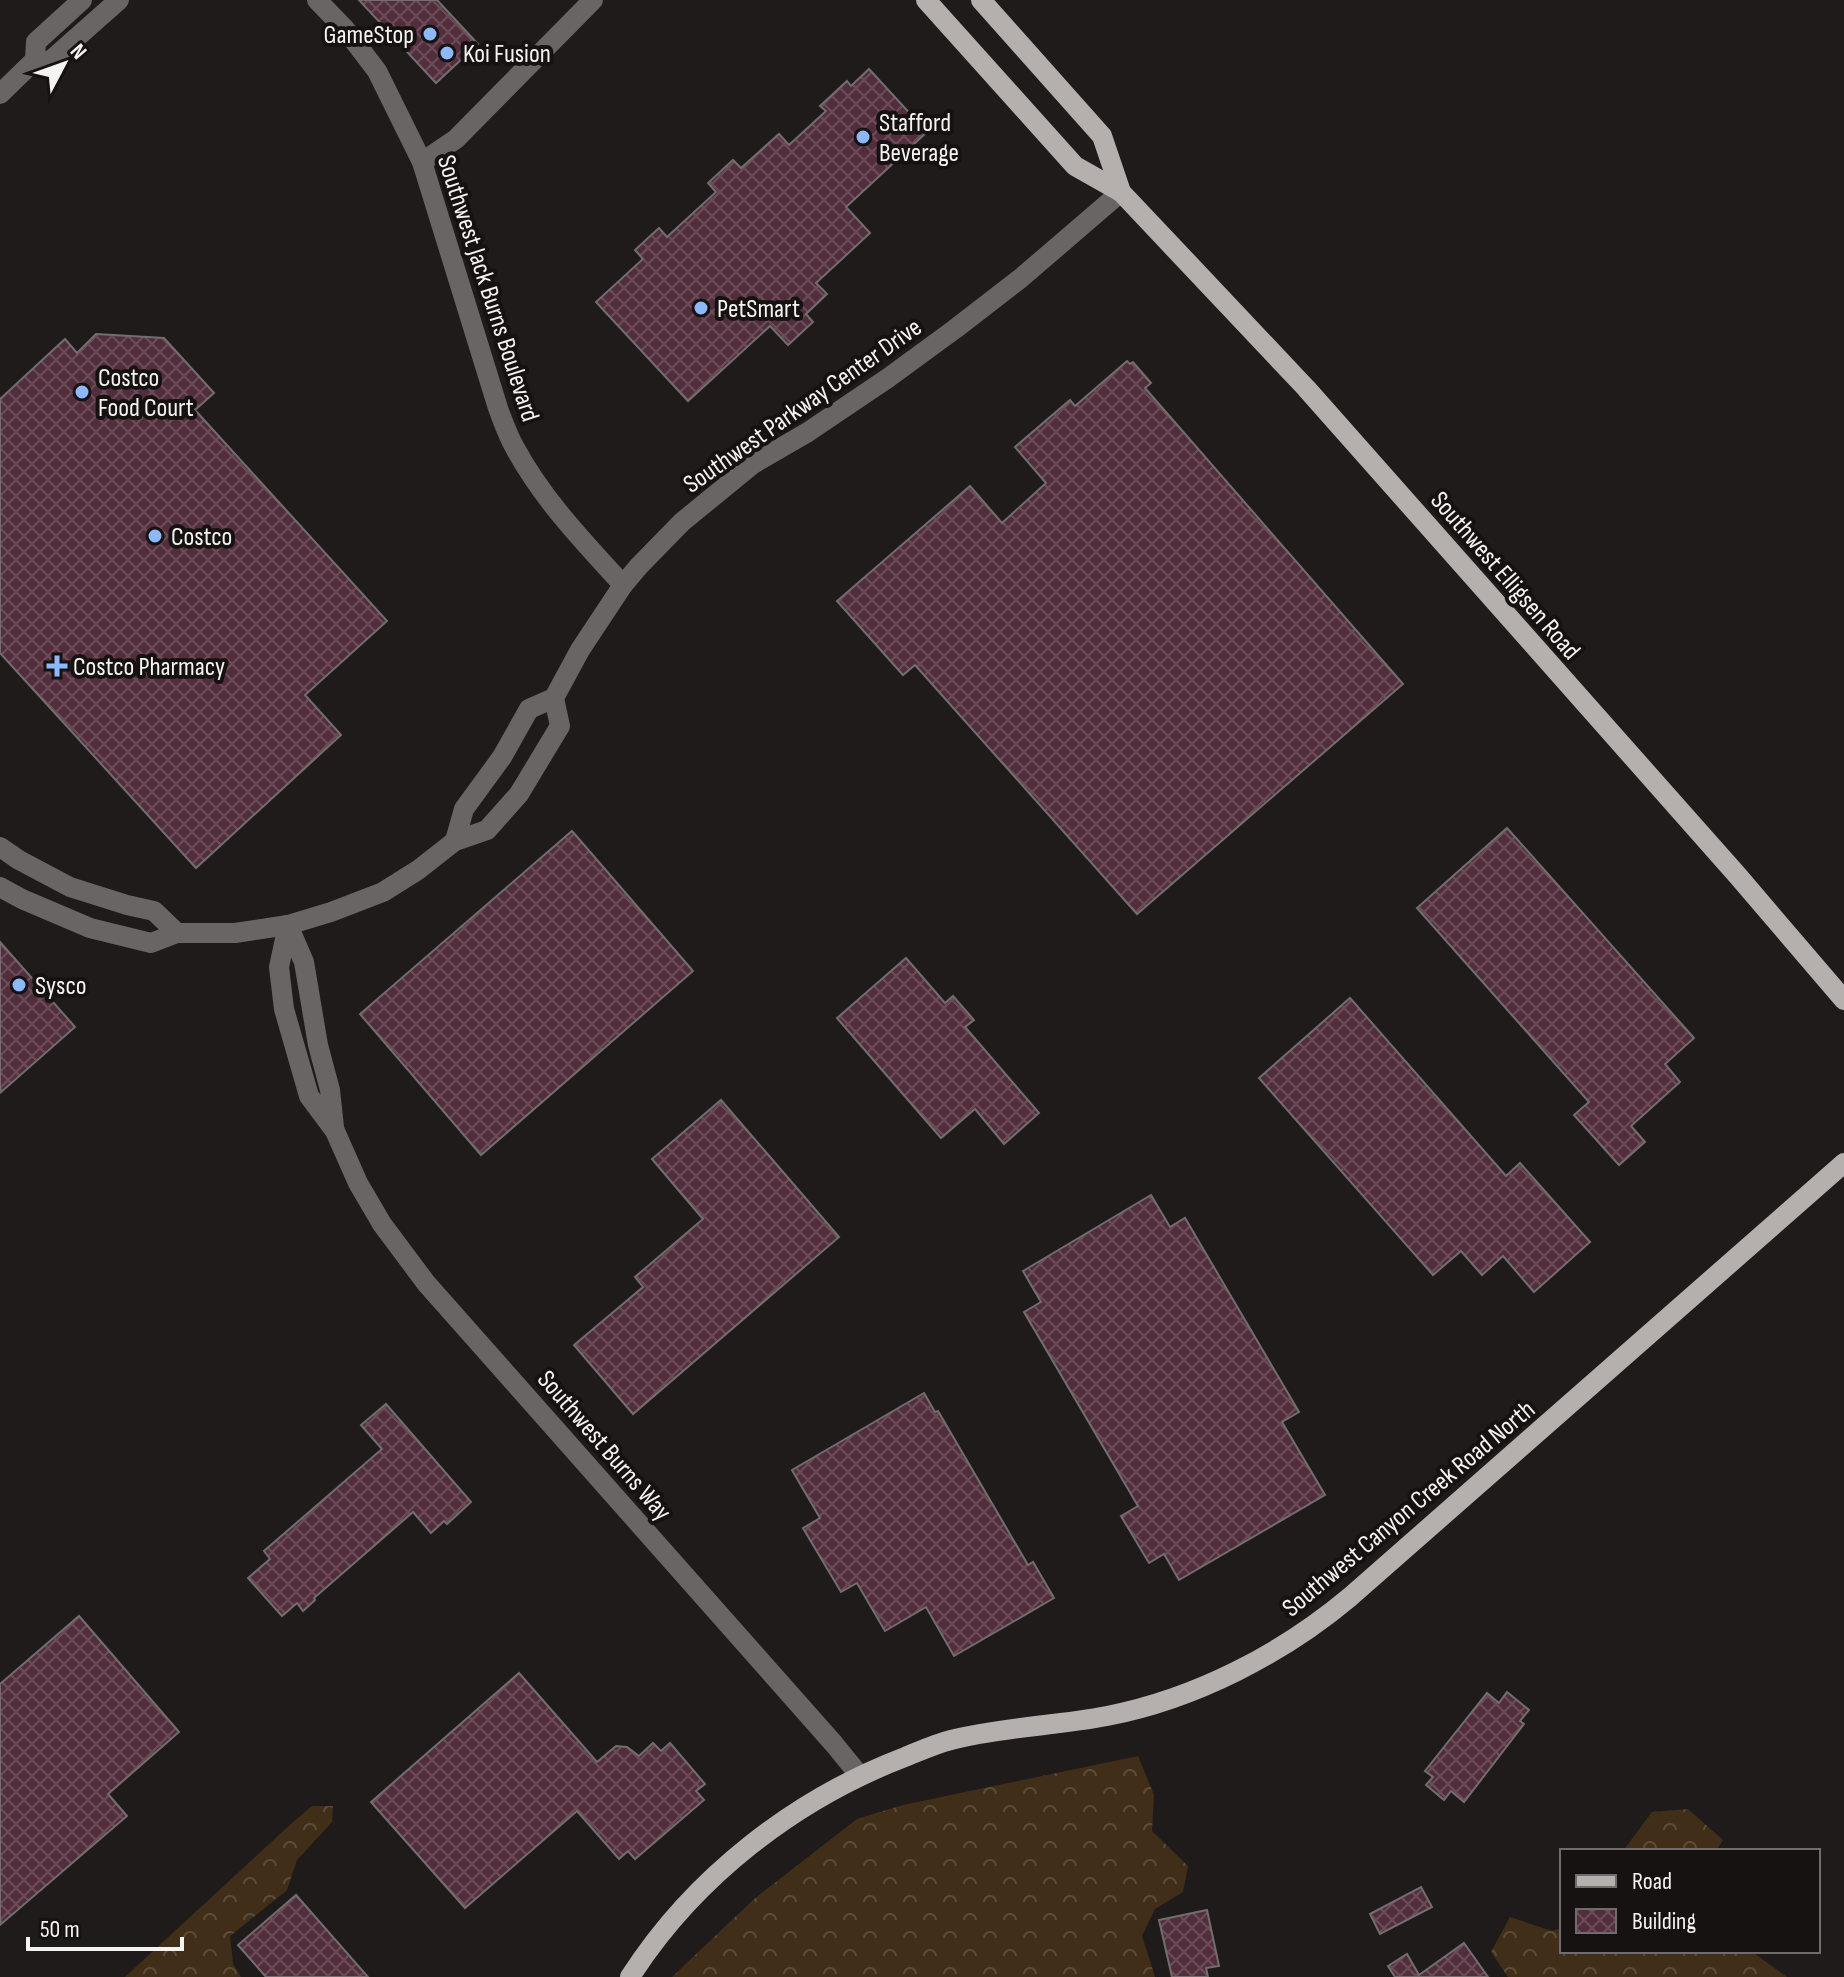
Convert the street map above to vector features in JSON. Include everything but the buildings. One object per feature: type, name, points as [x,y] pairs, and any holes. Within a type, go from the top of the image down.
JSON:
[{"type":"main road","name":"Southwest Elligsen Road","points":[[926,0],[1075,166],[1121,192],[1317,400],[1844,1000]]},
{"type":"main road","name":"Southwest Elligsen Road","points":[[981,0],[1102,136],[1121,192]]},
{"type":"main road","name":"Southwest Canyon Creek Road North","points":[[630,1977],[669,1922],[747,1848],[823,1796],[860,1776],[948,1740],[1109,1715],[1196,1689],[1262,1658],[1304,1633],[1350,1597],[1844,1163]]},
{"type":"street","points":[[0,94],[35,60],[36,42],[82,0]]},
{"type":"street","points":[[35,60],[49,62],[119,0]]},
{"type":"street","name":"Southwest Jack Burns Boulevard","points":[[317,0],[345,29],[377,71],[422,162],[498,408],[514,447],[561,516],[623,585]]},
{"type":"street","points":[[422,162],[456,139],[593,0]]},
{"type":"street","name":"Southwest Parkway Center Drive","points":[[455,841],[464,809],[502,757],[529,709],[554,698],[580,650],[623,585],[682,522],[753,464],[808,432],[989,303],[1121,192]]},
{"type":"street","name":"Southwest Parkway Center Drive","points":[[0,887],[63,918],[117,936],[151,943],[177,933],[235,933],[288,925],[331,912],[383,892],[455,841],[487,830],[519,794],[560,726],[554,698]]},
{"type":"street","points":[[0,847],[70,887],[154,911],[177,933]]},
{"type":"street","name":"Southwest Burns Way","points":[[288,925],[279,967],[284,1009],[309,1096],[335,1131],[371,1206],[412,1265],[860,1776]]},
{"type":"green space","points":[[1138,1756],[1154,1795],[1152,1831],[1188,1866],[1183,1892],[1155,1909],[1142,1936],[1155,1977],[672,1977],[754,1899],[857,1819],[903,1805]]},
{"type":"green space","points":[[312,1806],[333,1806],[332,1822],[297,1860],[287,1890],[230,1936],[233,1964],[241,1977],[125,1977],[292,1823]]},
{"type":"green space","points":[[1688,1809],[1723,1840],[1717,1849],[1624,1849],[1652,1812]]},
{"type":"green space","points":[[1510,1917],[1552,1931],[1560,1929],[1560,1953],[1754,1953],[1787,1977],[1508,1977],[1491,1952]]},
{"type":"place","name":"GameStop","points":[[430,34]]},
{"type":"place","name":"Koi Fusion","points":[[447,53]]},
{"type":"place","name":"Stafford Beverage","points":[[863,137]]},
{"type":"place","name":"PetSmart","points":[[701,308]]},
{"type":"place","name":"Costco Food Court","points":[[82,392]]},
{"type":"place","name":"Costco","points":[[155,536]]},
{"type":"place","name":"Costco Pharmacy","points":[[57,666]]},
{"type":"place","name":"Sysco","points":[[19,985]]}]
